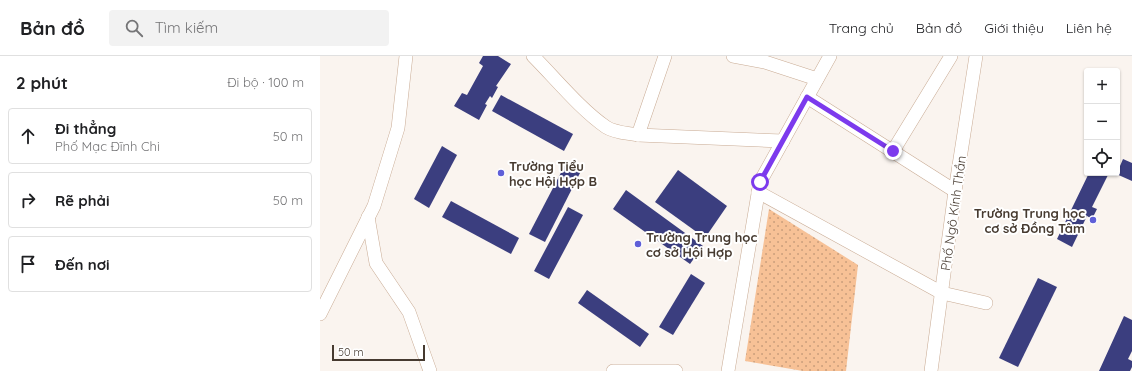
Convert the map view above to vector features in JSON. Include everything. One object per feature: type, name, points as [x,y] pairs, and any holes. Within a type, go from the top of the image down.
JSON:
[{"type":"street","points":[[320,314],[374,206],[398,128],[406,56]]},
{"type":"street","points":[[533,56],[589,112],[607,127],[638,135],[783,141]]},
{"type":"street","points":[[638,135],[665,56]]},
{"type":"street","points":[[733,56],[765,62],[817,79]]},
{"type":"street","points":[[728,371],[760,182],[830,56]]},
{"type":"street","points":[[893,151],[951,56]]},
{"type":"street","name":"Phố Ngô Kính Thần","points":[[931,371],[955,191],[976,56]]},
{"type":"street","points":[[807,97],[955,191]]},
{"type":"street","points":[[758,192],[942,293],[986,303]]},
{"type":"street","points":[[368,217],[376,263],[409,312],[430,371]]},
{"type":"street","points":[[616,371],[676,371]]},
{"type":"shaded area","points":[[769,209],[858,265],[846,371],[803,371],[745,361]]},
{"type":"building","points":[[483,56],[498,56],[511,64],[496,86],[498,87],[492,98],[490,96],[485,104],[487,105],[479,120],[454,106],[462,93],[467,95],[483,66],[479,63]]},
{"type":"building","points":[[501,95],[573,134],[564,151],[492,111]]},
{"type":"building","points":[[442,146],[457,155],[429,208],[414,199]]},
{"type":"building","points":[[1123,159],[1132,163],[1132,181],[1120,176],[1120,166]]},
{"type":"building","points":[[566,163],[581,171],[545,242],[529,234]]},
{"type":"building","points":[[678,170],[727,206],[705,238],[655,202]]},
{"type":"building","points":[[1088,176],[1108,176],[1092,207],[1097,209],[1092,219],[1087,216],[1072,247],[1057,239]]},
{"type":"building","points":[[626,190],[703,246],[690,264],[613,209]]},
{"type":"building","points":[[451,201],[519,238],[511,254],[442,217]]},
{"type":"building","points":[[568,207],[583,215],[549,279],[534,271]]},
{"type":"building","points":[[691,274],[705,283],[673,335],[659,327]]},
{"type":"building","points":[[1038,278],[1057,287],[1018,367],[999,358]]},
{"type":"building","points":[[587,290],[649,334],[640,347],[578,303]]},
{"type":"building","points":[[1124,316],[1132,320],[1132,351],[1128,359],[1132,361],[1132,367],[1130,371],[1099,371]]},
{"type":"place","name":"Trường Tiểu học Hội Hợp B","points":[[501,173]]},
{"type":"place","name":"Trường Trung học cơ sở Đồng Tâm","points":[[1093,220]]},
{"type":"place","name":"Trường Trung học cơ sở Hội Hợp","points":[[638,244]]},
{"type":"route","points":[[760,182],[807,97],[893,151]]}]
